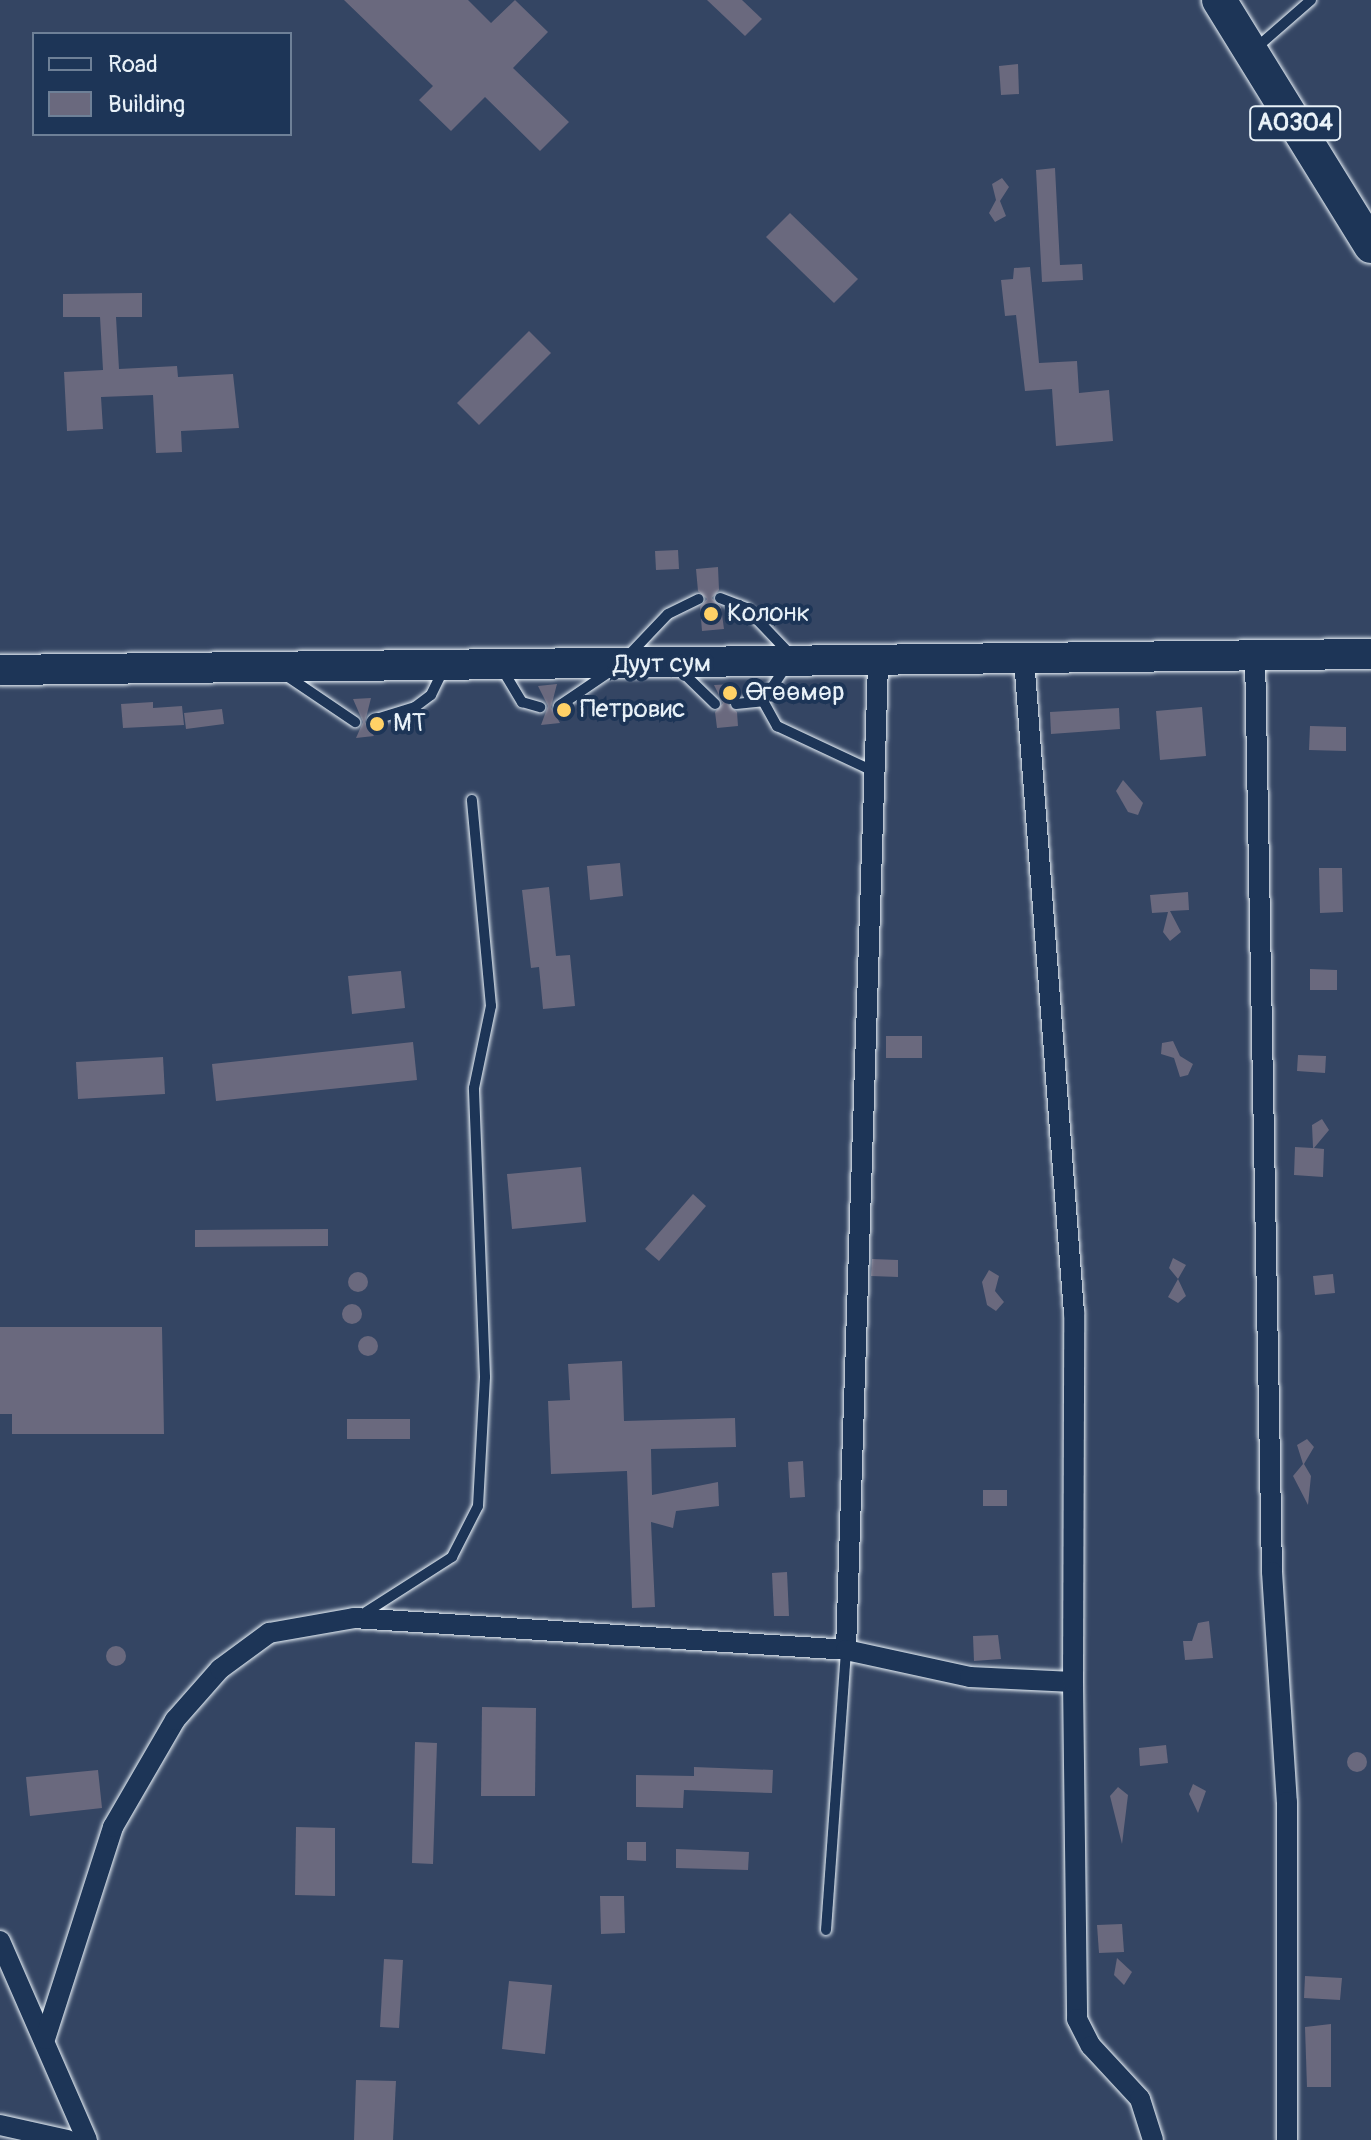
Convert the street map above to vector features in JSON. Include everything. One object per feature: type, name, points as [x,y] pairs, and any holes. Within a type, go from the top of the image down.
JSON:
[{"type":"highway","name":"A0304","points":[[1219,0],[1371,246]]},
{"type":"main road","name":"Дуут сум","points":[[0,670],[502,668],[1371,654]]},
{"type":"street","points":[[1255,654],[1272,1572],[1287,1802],[1287,2140]]},
{"type":"street","points":[[1024,659],[1074,1313],[1073,1682],[1077,2019],[1091,2046],[1140,2099],[1153,2140]]},
{"type":"street","points":[[846,1650],[878,663]]},
{"type":"street","points":[[45,2039],[113,1827],[175,1720],[220,1669],[269,1633],[354,1618],[846,1650],[970,1677],[1073,1682]]},
{"type":"street","points":[[0,1941],[87,2140]]},
{"type":"street","points":[[0,2125],[67,2140]]},
{"type":"lane","points":[[1251,52],[1311,0]]},
{"type":"lane","points":[[720,598],[746,608],[793,664],[763,701],[736,704]]},
{"type":"lane","points":[[559,706],[588,692],[668,614],[699,599]]},
{"type":"lane","points":[[676,665],[715,704]]},
{"type":"lane","points":[[373,720],[415,707],[431,695],[443,668]]},
{"type":"lane","points":[[502,668],[522,702],[540,707]]},
{"type":"lane","points":[[279,670],[355,722]]},
{"type":"lane","points":[[763,701],[777,726],[873,771]]},
{"type":"lane","points":[[354,1618],[401,1594],[452,1557],[478,1506],[485,1377],[474,1088],[491,1006],[472,800]]},
{"type":"lane","points":[[826,1930],[846,1650]]},
{"type":"building","points":[[344,0],[468,0],[491,23],[515,0],[548,32],[513,68],[569,122],[540,151],[485,97],[451,131],[419,100],[433,86]]},
{"type":"building","points":[[707,0],[742,0],[762,19],[745,36]]},
{"type":"building","points":[[1018,64],[1019,94],[1001,95],[999,66]]},
{"type":"building","points":[[1055,168],[1060,265],[1082,264],[1083,280],[1042,282],[1036,170]]},
{"type":"building","points":[[1002,178],[1009,187],[1000,201],[1006,216],[995,222],[989,213],[996,200],[992,184]]},
{"type":"building","points":[[790,213],[858,279],[834,303],[766,237]]},
{"type":"building","points":[[1030,267],[1039,363],[1077,361],[1079,393],[1109,390],[1113,441],[1056,446],[1052,389],[1025,391],[1016,315],[1005,316],[1001,280],[1013,279],[1014,268]]},
{"type":"building","points":[[142,293],[142,317],[116,317],[119,369],[177,366],[178,377],[233,374],[239,428],[181,431],[182,452],[156,453],[153,395],[101,397],[103,429],[67,431],[64,372],[103,370],[100,317],[63,317],[63,294]]},
{"type":"building","points":[[529,331],[551,353],[479,425],[457,403]]},
{"type":"building","points":[[678,550],[679,569],[656,570],[655,551]]},
{"type":"building","name":"Колонк","points":[[718,567],[719,590],[712,598],[721,607],[724,629],[702,631],[700,607],[707,599],[698,591],[696,569]]},
{"type":"building","points":[[557,684],[551,707],[560,723],[541,725],[548,706],[538,686]]},
{"type":"building","points":[[735,684],[728,704],[737,712],[738,726],[717,728],[715,712],[723,703],[714,685]]},
{"type":"building","points":[[371,698],[365,722],[374,736],[356,738],[363,722],[353,699]]},
{"type":"building","points":[[153,702],[153,708],[182,706],[184,725],[123,728],[121,704]]},
{"type":"building","points":[[1202,707],[1206,756],[1160,760],[1156,711]]},
{"type":"building","points":[[1119,708],[1120,729],[1051,734],[1050,712]]},
{"type":"building","points":[[222,709],[224,724],[186,729],[184,713]]},
{"type":"building","points":[[1310,726],[1346,727],[1346,751],[1309,750]]},
{"type":"building","points":[[1123,780],[1143,803],[1138,815],[1128,812],[1116,791]]},
{"type":"building","points":[[620,863],[623,896],[590,900],[587,866]]},
{"type":"building","points":[[1319,868],[1342,868],[1343,912],[1320,913]]},
{"type":"building","points":[[549,887],[556,956],[570,955],[575,1006],[543,1009],[539,967],[531,968],[522,890]]},
{"type":"building","points":[[1188,892],[1189,910],[1170,911],[1181,932],[1170,941],[1163,932],[1168,912],[1152,913],[1150,895]]},
{"type":"building","points":[[1310,969],[1337,970],[1337,990],[1310,990]]},
{"type":"building","points":[[401,971],[405,1008],[352,1014],[348,976]]},
{"type":"building","points":[[886,1036],[922,1036],[922,1058],[886,1058]]},
{"type":"building","points":[[1173,1041],[1180,1056],[1193,1064],[1188,1075],[1180,1077],[1174,1058],[1161,1054],[1162,1043]]},
{"type":"building","points":[[413,1042],[417,1080],[216,1101],[212,1064]]},
{"type":"building","points":[[1298,1055],[1326,1056],[1325,1073],[1297,1071]]},
{"type":"building","points":[[163,1057],[165,1094],[78,1099],[76,1062]]},
{"type":"building","points":[[1322,1119],[1329,1130],[1314,1148],[1324,1149],[1323,1177],[1294,1175],[1295,1147],[1313,1148],[1312,1125]]},
{"type":"building","points":[[581,1167],[586,1222],[512,1229],[507,1174]]},
{"type":"building","points":[[693,1194],[706,1206],[659,1261],[645,1249]]},
{"type":"building","points":[[328,1229],[328,1246],[195,1247],[195,1230]]},
{"type":"building","points":[[1173,1258],[1186,1265],[1178,1279],[1169,1268]]},
{"type":"building","points":[[872,1259],[898,1260],[898,1277],[871,1276]]},
{"type":"building","points":[[989,1270],[999,1276],[995,1291],[1004,1302],[996,1311],[987,1305],[982,1282]]},
{"type":"building","points":[[358,1272],[365,1275],[368,1282],[365,1289],[358,1292],[351,1289],[348,1282],[351,1275]]},
{"type":"building","points":[[1333,1274],[1335,1293],[1315,1295],[1313,1276]]},
{"type":"building","points":[[1178,1279],[1186,1296],[1178,1303],[1168,1297]]},
{"type":"building","points":[[352,1304],[359,1307],[362,1314],[359,1321],[352,1324],[345,1321],[342,1314],[345,1307]]},
{"type":"building","points":[[0,1327],[162,1327],[164,1434],[12,1434],[12,1414],[0,1414]]},
{"type":"building","points":[[368,1336],[375,1339],[378,1346],[375,1353],[368,1356],[361,1353],[358,1346],[361,1339]]},
{"type":"building","points":[[622,1361],[624,1421],[735,1418],[736,1447],[651,1449],[652,1495],[718,1482],[719,1506],[676,1511],[673,1528],[651,1522],[655,1607],[632,1608],[627,1471],[551,1474],[548,1401],[570,1400],[568,1364]]},
{"type":"building","points":[[347,1419],[410,1419],[410,1439],[347,1439]]},
{"type":"building","points":[[1307,1439],[1314,1447],[1304,1464],[1311,1476],[1308,1505],[1293,1476],[1303,1464],[1297,1445]]},
{"type":"building","points":[[803,1461],[805,1497],[790,1498],[788,1462]]},
{"type":"building","points":[[983,1490],[1007,1490],[1007,1506],[983,1506]]},
{"type":"building","points":[[787,1572],[789,1616],[774,1616],[772,1573]]},
{"type":"building","points":[[1209,1621],[1213,1658],[1185,1660],[1183,1641],[1192,1641],[1198,1623]]},
{"type":"building","points":[[998,1635],[1001,1659],[974,1661],[973,1636]]},
{"type":"building","points":[[116,1646],[123,1649],[126,1656],[123,1663],[116,1666],[109,1663],[106,1656],[109,1649]]},
{"type":"building","points":[[482,1707],[536,1708],[535,1796],[481,1796]]},
{"type":"building","points":[[415,1742],[437,1743],[433,1864],[412,1863]]},
{"type":"building","points":[[1166,1745],[1168,1763],[1140,1766],[1139,1748]]},
{"type":"building","points":[[1357,1752],[1364,1755],[1367,1762],[1364,1769],[1357,1772],[1350,1769],[1347,1762],[1350,1755]]},
{"type":"building","points":[[694,1767],[773,1770],[772,1793],[684,1790],[683,1808],[636,1807],[636,1775],[694,1776]]},
{"type":"building","points":[[98,1770],[102,1808],[30,1816],[26,1777]]},
{"type":"building","points":[[1193,1784],[1206,1791],[1198,1813],[1189,1794]]},
{"type":"building","points":[[1118,1787],[1128,1795],[1122,1844],[1110,1796]]},
{"type":"building","points":[[296,1827],[335,1828],[335,1896],[295,1895]]},
{"type":"building","points":[[627,1842],[646,1842],[646,1861],[627,1860]]},
{"type":"building","points":[[676,1849],[749,1852],[748,1870],[676,1868]]},
{"type":"building","points":[[600,1896],[624,1896],[625,1933],[601,1934]]},
{"type":"building","points":[[1122,1924],[1124,1952],[1099,1953],[1097,1925]]},
{"type":"building","points":[[1117,1958],[1132,1972],[1124,1985],[1114,1975]]},
{"type":"building","points":[[384,1959],[403,1960],[399,2028],[380,2027]]},
{"type":"building","points":[[1305,1976],[1342,1978],[1340,2000],[1304,1998]]},
{"type":"building","points":[[509,1981],[552,1985],[545,2054],[502,2049]]},
{"type":"building","points":[[1331,2024],[1331,2087],[1307,2087],[1305,2027]]},
{"type":"building","points":[[356,2080],[396,2081],[393,2140],[354,2140]]},
{"type":"place","name":"Колонк","points":[[711,614]]},
{"type":"place","name":"Өгөөмөр","points":[[730,693]]},
{"type":"place","name":"Петровиc","points":[[564,710]]},
{"type":"place","name":"MT","points":[[377,724]]}]
